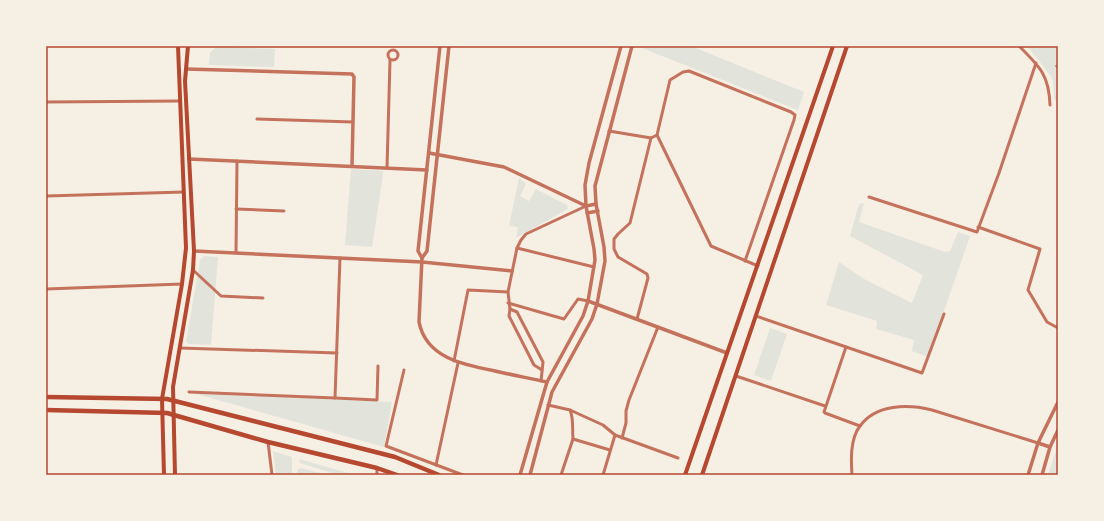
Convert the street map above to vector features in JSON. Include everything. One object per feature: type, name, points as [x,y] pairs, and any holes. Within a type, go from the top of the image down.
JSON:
[{"type":"main road","points":[[164,475],[162,399],[182,284],[186,248],[178,46]]},
{"type":"main road","points":[[175,475],[172,401],[173,387],[193,270],[194,251],[186,81],[188,46]]},
{"type":"main road","points":[[685,475],[834,46]]},
{"type":"main road","points":[[702,475],[847,46]]},
{"type":"main road","points":[[46,397],[162,399],[395,457],[439,475]]},
{"type":"main road","points":[[46,410],[162,412],[173,414],[268,442],[377,468],[397,475]]},
{"type":"street","points":[[422,260],[418,251],[440,46]]},
{"type":"street","points":[[449,46],[427,251],[422,260],[420,327],[424,337],[432,347],[445,357],[456,362],[546,382]]},
{"type":"street","points":[[520,475],[546,382],[583,316],[588,301],[594,267],[594,249],[586,206],[585,185],[589,163],[621,46]]},
{"type":"street","points":[[530,475],[555,384],[592,320],[597,304],[605,261],[596,204],[595,186],[632,46]]},
{"type":"street","points":[[1019,46],[1036,63],[1046,78],[1050,93],[1050,105]]},
{"type":"street","points":[[387,168],[390,60]]},
{"type":"street","points":[[869,197],[977,232],[999,173],[1036,63]]},
{"type":"street","points":[[186,69],[352,74],[354,77],[352,166]]},
{"type":"street","points":[[745,261],[795,115],[791,112],[686,71],[670,80],[657,135],[711,246],[745,261],[758,266]]},
{"type":"street","points":[[46,102],[180,101]]},
{"type":"street","points":[[257,119],[353,122]]},
{"type":"street","points":[[609,131],[651,138],[657,135]]},
{"type":"street","points":[[637,319],[648,278],[647,274],[618,258],[614,244],[615,236],[630,223],[651,138]]},
{"type":"street","points":[[429,153],[504,168],[586,206]]},
{"type":"street","points":[[189,159],[427,170]]},
{"type":"street","points":[[236,254],[237,161]]},
{"type":"street","points":[[46,196],[184,192]]},
{"type":"street","points":[[542,370],[534,366],[509,316],[510,309],[508,303],[508,292],[517,248],[526,234],[586,206],[596,204]]},
{"type":"street","points":[[236,209],[284,211]]},
{"type":"street","points":[[587,213],[598,211]]},
{"type":"street","points":[[978,227],[1040,249],[1028,290],[1047,322],[1058,328]]},
{"type":"street","points":[[517,248],[594,267]]},
{"type":"street","points":[[194,251],[236,254],[422,260],[512,271]]},
{"type":"street","points":[[335,398],[340,258]]},
{"type":"street","points":[[193,270],[220,296],[263,298]]},
{"type":"street","points":[[46,289],[182,284]]},
{"type":"street","points":[[436,465],[468,290],[508,292]]},
{"type":"street","points":[[508,303],[564,319],[578,299],[588,301],[727,353]]},
{"type":"street","points":[[510,309],[517,312],[543,362],[541,381]]},
{"type":"street","points":[[756,316],[922,373],[944,314]]},
{"type":"street","points":[[622,438],[626,423],[626,411],[629,400],[658,327]]},
{"type":"street","points":[[846,347],[824,410],[825,413],[860,426]]},
{"type":"street","points":[[180,348],[337,353]]},
{"type":"street","points":[[189,392],[377,400],[378,366]]},
{"type":"street","points":[[404,370],[386,446],[463,475]]},
{"type":"street","points":[[736,376],[825,406]]},
{"type":"street","points":[[1028,475],[1038,443],[1058,402]]},
{"type":"street","points":[[548,405],[570,410],[603,425],[615,435],[678,458]]},
{"type":"street","points":[[852,475],[852,448],[860,426],[871,416],[889,408],[916,406],[1050,446]]},
{"type":"street","points":[[561,475],[572,439],[573,417],[570,410]]},
{"type":"street","points":[[1042,475],[1050,446],[1058,430]]},
{"type":"street","points":[[603,475],[615,435]]},
{"type":"street","points":[[572,439],[610,450]]},
{"type":"street","points":[[268,442],[272,475]]},
{"type":"street","points":[[377,468],[377,475]]},
{"type":"shaded area","points":[[642,46],[691,46],[804,92],[798,110],[642,48]]},
{"type":"shaded area","points":[[1027,46],[1058,46],[1058,102],[1054,99],[1053,81],[1051,76]]},
{"type":"shaded area","points":[[216,47],[275,49],[274,67],[209,65],[210,53]]},
{"type":"shaded area","points":[[351,169],[383,171],[372,247],[345,245]]},
{"type":"shaded area","points":[[519,178],[526,184],[520,196],[529,201],[536,189],[567,205],[568,209],[516,238],[518,227],[509,226]]},
{"type":"shaded area","points":[[864,203],[859,222],[945,252],[950,251],[958,232],[970,236],[928,357],[912,351],[914,340],[876,329],[877,321],[826,305],[839,262],[864,279],[912,303],[923,275],[850,236],[859,204]]},
{"type":"shaded area","points":[[204,256],[218,257],[211,345],[189,344],[186,342],[200,260]]},
{"type":"shaded area","points":[[770,328],[787,334],[771,381],[754,375]]},
{"type":"shaded area","points":[[193,393],[392,402],[384,447]]},
{"type":"shaded area","points":[[1058,444],[1058,475],[1048,475]]},
{"type":"shaded area","points":[[273,451],[292,457],[292,475],[276,475]]},
{"type":"shaded area","points":[[299,459],[355,475],[338,475],[300,463]]},
{"type":"shaded area","points":[[301,468],[328,475],[296,475],[298,469]]}]
